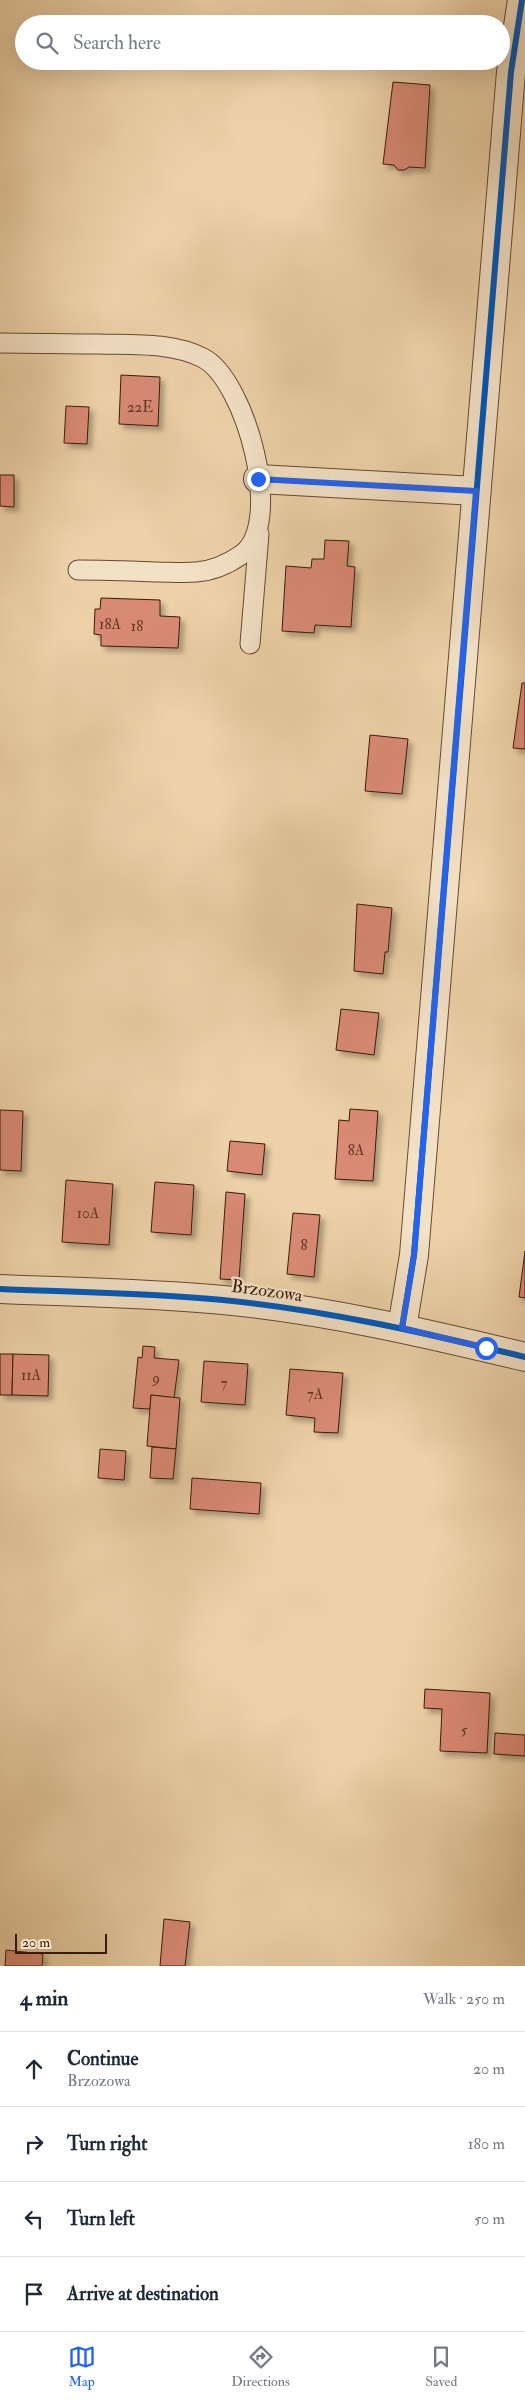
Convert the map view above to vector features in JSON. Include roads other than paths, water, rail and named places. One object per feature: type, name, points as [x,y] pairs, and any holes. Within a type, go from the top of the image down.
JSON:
[{"type":"street","points":[[402,1328],[414,1255],[511,72],[522,0]]},
{"type":"street","points":[[258,479],[476,491]]},
{"type":"street","name":"Brzozowa","points":[[0,1289],[223,1300],[278,1307],[402,1328],[525,1357]]},
{"type":"lane","points":[[0,343],[146,344],[203,358],[219,372],[237,401],[254,448],[258,479],[260,520],[250,644]]},
{"type":"lane","points":[[78,570],[196,572],[222,566],[243,554],[254,539],[260,520]]}]
